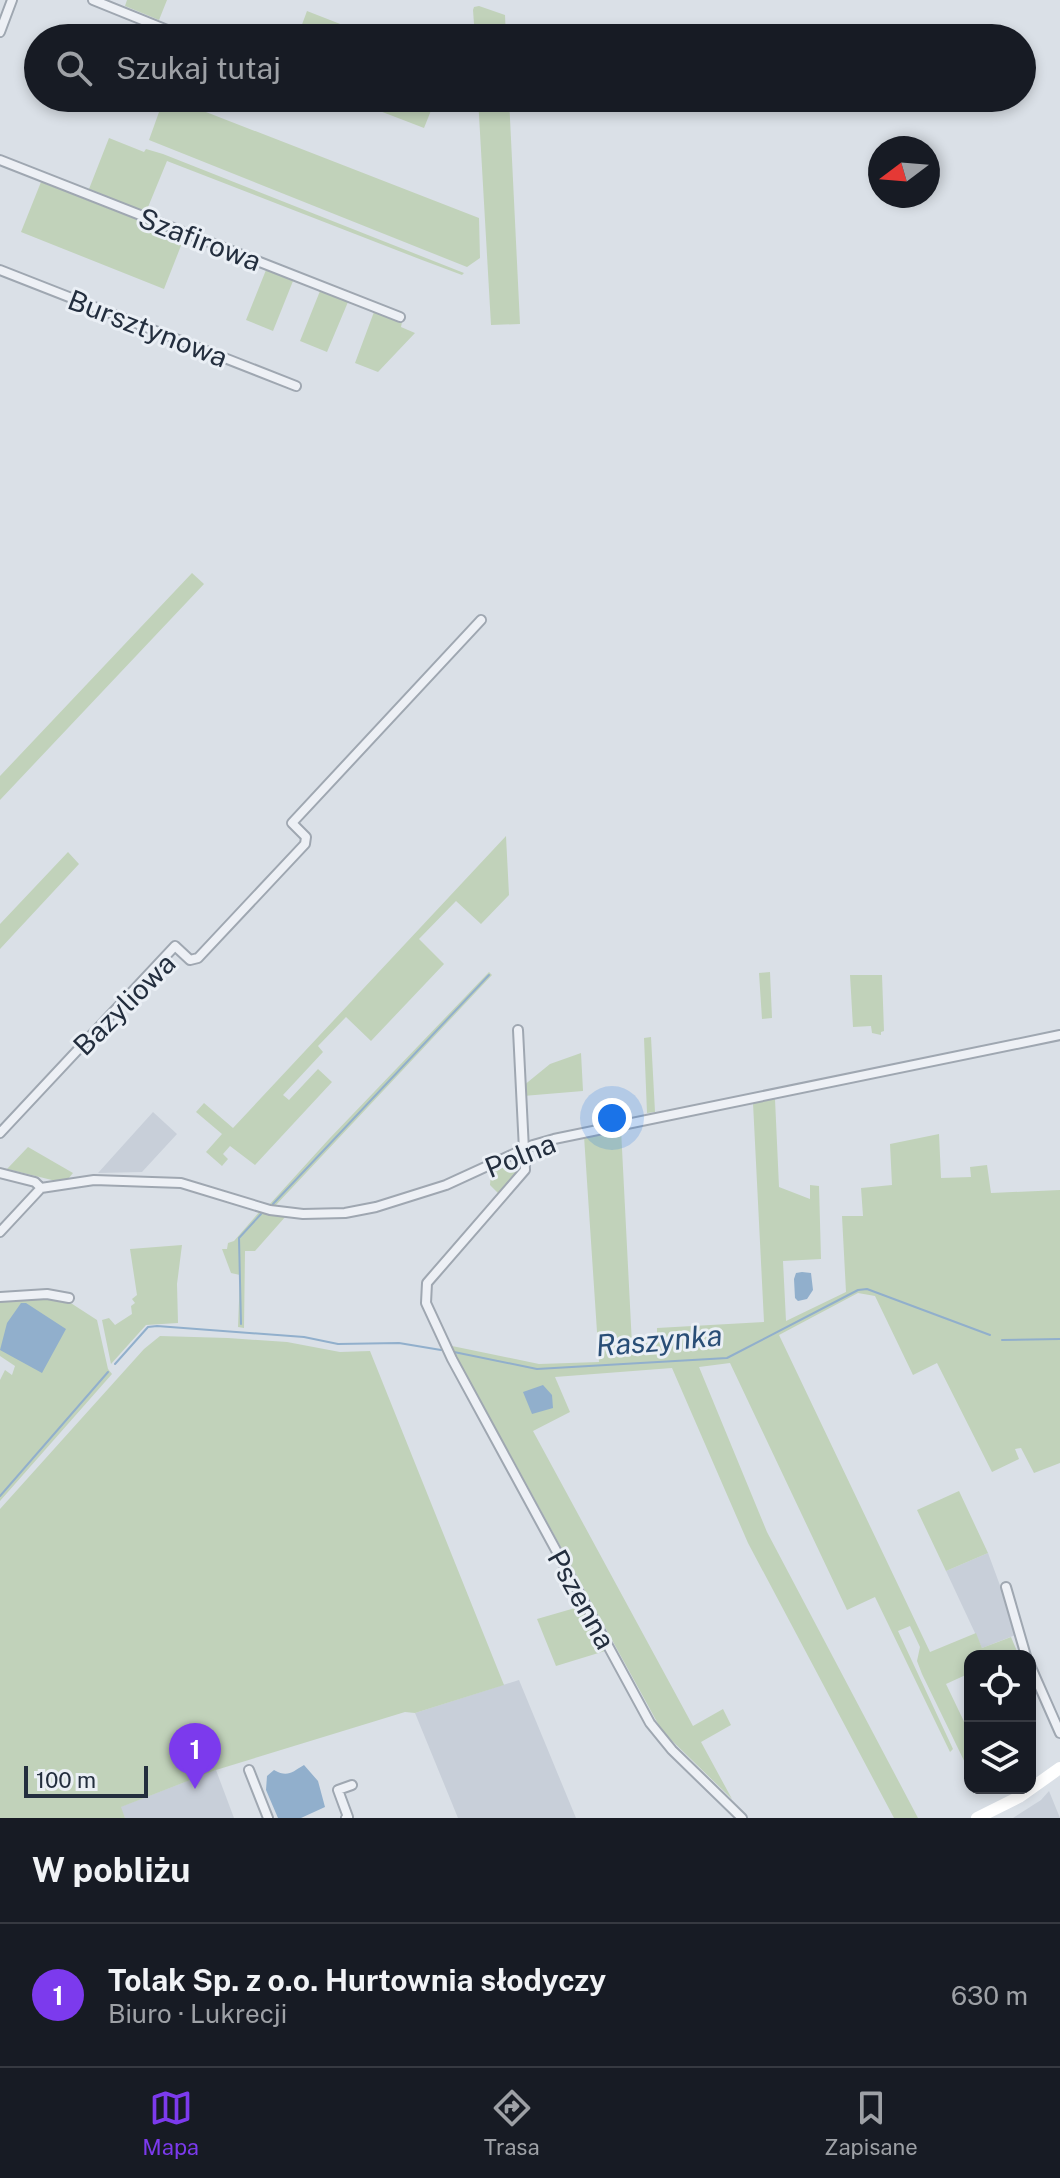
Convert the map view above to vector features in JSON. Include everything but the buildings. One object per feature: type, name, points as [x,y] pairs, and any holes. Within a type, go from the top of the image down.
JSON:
[{"type":"street","points":[[0,32],[12,0]]},
{"type":"street","points":[[93,0],[152,24]]},
{"type":"street","name":"Szafirowa","points":[[0,160],[400,317]]},
{"type":"street","name":"Bursztynowa","points":[[0,270],[296,386]]},
{"type":"street","name":"Bazyliowa","points":[[0,1133],[175,946],[190,960],[195,960],[241,913],[305,844],[304,835],[292,823],[481,620]]},
{"type":"street","points":[[518,1030],[525,1149]]},
{"type":"street","name":"Polna","points":[[41,1188],[107,1180],[170,1182],[200,1187],[270,1210],[331,1214],[376,1207],[419,1194],[541,1142],[1060,1035]]},
{"type":"street","name":"Pszenna","points":[[525,1149],[522,1174],[426,1287],[429,1312],[650,1723],[672,1750],[742,1818]]},
{"type":"street","points":[[0,1173],[35,1182],[41,1188],[0,1232]]},
{"type":"street","points":[[0,1297],[47,1294],[69,1298]]},
{"type":"street","points":[[1006,1587],[1024,1650]]},
{"type":"street","points":[[1036,1679],[1060,1733]]},
{"type":"street","points":[[978,1818],[1019,1797],[1060,1768]]},
{"type":"street","points":[[249,1770],[268,1818]]},
{"type":"street","points":[[346,1818],[338,1790],[352,1785]]},
{"type":"shaded area","points":[[153,1112],[177,1134],[142,1172],[98,1173]]},
{"type":"shaded area","points":[[988,1553],[1018,1634],[982,1648],[946,1571]]},
{"type":"shaded area","points":[[519,1680],[576,1818],[458,1818],[415,1713]]},
{"type":"shaded area","points":[[216,1770],[234,1818],[125,1818],[120,1807]]},
{"type":"shaded area","points":[[1049,1791],[1060,1818],[1013,1818],[1041,1800]]},
{"type":"green space","points":[[127,0],[167,0],[159,20],[125,6]]},
{"type":"green space","points":[[474,7],[505,15],[505,24],[474,24]]},
{"type":"green space","points":[[307,11],[340,24],[302,24]]},
{"type":"green space","points":[[159,112],[206,112],[479,218],[480,258],[467,267],[149,140]]},
{"type":"green space","points":[[382,112],[430,112],[424,128]]},
{"type":"green space","points":[[479,112],[510,112],[520,324],[491,325]]},
{"type":"green space","points":[[109,138],[144,152],[146,149],[163,154],[464,273],[462,275],[422,260],[167,161],[146,212],[89,189]]},
{"type":"green space","points":[[41,182],[184,238],[164,289],[21,232]]},
{"type":"green space","points":[[266,270],[293,281],[273,331],[246,320]]},
{"type":"green space","points":[[320,291],[348,302],[327,352],[300,341]]},
{"type":"green space","points":[[374,312],[402,322],[401,327],[415,333],[378,372],[355,363]]},
{"type":"green space","points":[[192,573],[204,584],[0,800],[0,776]]},
{"type":"green space","points":[[506,836],[509,895],[481,924],[456,901],[419,939],[444,964],[371,1041],[346,1017],[318,1046],[323,1052],[283,1095],[289,1100],[318,1069],[332,1082],[255,1165],[230,1146],[223,1154],[228,1159],[222,1166],[206,1152],[222,1134],[196,1112],[204,1103],[233,1128]]},
{"type":"green space","points":[[68,852],[79,864],[0,949],[0,924]]},
{"type":"green space","points":[[489,972],[492,975],[275,1206],[269,1205],[329,1139]]},
{"type":"green space","points":[[770,972],[772,1018],[762,1019],[759,973]]},
{"type":"green space","points":[[850,975],[882,975],[884,1031],[881,1035],[872,1033],[871,1026],[853,1027]]},
{"type":"green space","points":[[651,1037],[655,1112],[647,1113],[644,1038]]},
{"type":"green space","points":[[581,1053],[583,1091],[523,1096],[523,1086],[550,1064]]},
{"type":"green space","points":[[775,1099],[779,1187],[810,1199],[810,1185],[819,1186],[821,1259],[783,1261],[786,1321],[846,1292],[842,1216],[863,1216],[861,1188],[892,1185],[890,1144],[939,1134],[941,1178],[971,1177],[970,1167],[987,1165],[991,1193],[1060,1190],[1060,1463],[1034,1473],[1021,1448],[1015,1449],[1019,1459],[992,1472],[937,1363],[913,1375],[875,1296],[858,1293],[779,1335],[930,1652],[976,1633],[982,1648],[1011,1637],[1016,1650],[964,1650],[964,1676],[946,1684],[964,1722],[964,1761],[922,1674],[917,1661],[920,1647],[910,1626],[898,1631],[953,1749],[950,1752],[875,1597],[847,1610],[730,1363],[699,1367],[767,1532],[918,1818],[894,1818],[748,1543],[672,1368],[555,1377],[570,1412],[533,1431],[693,1726],[723,1709],[731,1725],[701,1742],[732,1799],[662,1731],[452,1346],[539,1364],[599,1362],[584,1136],[621,1129],[632,1345],[657,1342],[657,1328],[764,1322],[753,1103]]},
{"type":"green space","points":[[28,1147],[73,1173],[68,1179],[56,1181],[7,1169]]},
{"type":"green space","points":[[521,1160],[521,1169],[499,1194],[490,1185],[491,1173]]},
{"type":"green space","points":[[261,1210],[286,1216],[255,1251],[245,1251],[244,1328],[238,1327],[240,1275],[231,1273],[222,1249],[227,1249],[228,1243],[234,1241]]},
{"type":"green space","points":[[182,1245],[177,1284],[178,1323],[146,1325],[111,1364],[102,1320],[109,1318],[115,1325],[132,1314],[131,1306],[135,1303],[132,1299],[137,1295],[130,1249]]},
{"type":"green space","points":[[63,1298],[97,1320],[108,1369],[112,1374],[0,1501],[0,1380],[5,1370],[12,1375],[15,1366],[0,1356],[0,1301]]},
{"type":"green space","points":[[160,1336],[287,1342],[340,1352],[370,1351],[504,1685],[216,1770],[121,1807],[125,1818],[0,1818],[0,1509],[144,1349]]},
{"type":"green space","points":[[959,1491],[988,1553],[946,1571],[917,1510]]},
{"type":"green space","points":[[582,1606],[605,1651],[556,1666],[537,1619]]},
{"type":"water","points":[[796,1273],[811,1273],[813,1290],[807,1299],[798,1301],[795,1298],[794,1279]]},
{"type":"water","points":[[21,1303],[26,1303],[66,1329],[42,1373],[0,1350],[7,1323]]},
{"type":"water","points":[[543,1385],[552,1395],[553,1408],[532,1414],[523,1392]]},
{"type":"water","points":[[304,1765],[318,1781],[325,1807],[301,1818],[278,1818],[266,1790],[267,1776],[274,1770],[286,1774]]},
{"type":"waterway","points":[[273,1204],[489,975]]},
{"type":"waterway","points":[[241,1324],[239,1238],[261,1214]]},
{"type":"waterway","name":"Raszynka","points":[[454,1352],[537,1369],[727,1358],[858,1290],[867,1289],[990,1335]]},
{"type":"waterway","name":"Raszynka","points":[[115,1364],[148,1327],[157,1326],[304,1337],[338,1344],[399,1343],[441,1350]]},
{"type":"waterway","name":"Raszynka","points":[[1002,1340],[1060,1339]]},
{"type":"waterway","name":"Raszynka","points":[[0,1496],[108,1372]]},
{"type":"place","name":"Tolak Sp. z o.o. Hurtownia słodyczy","points":[[195,1789]]}]
